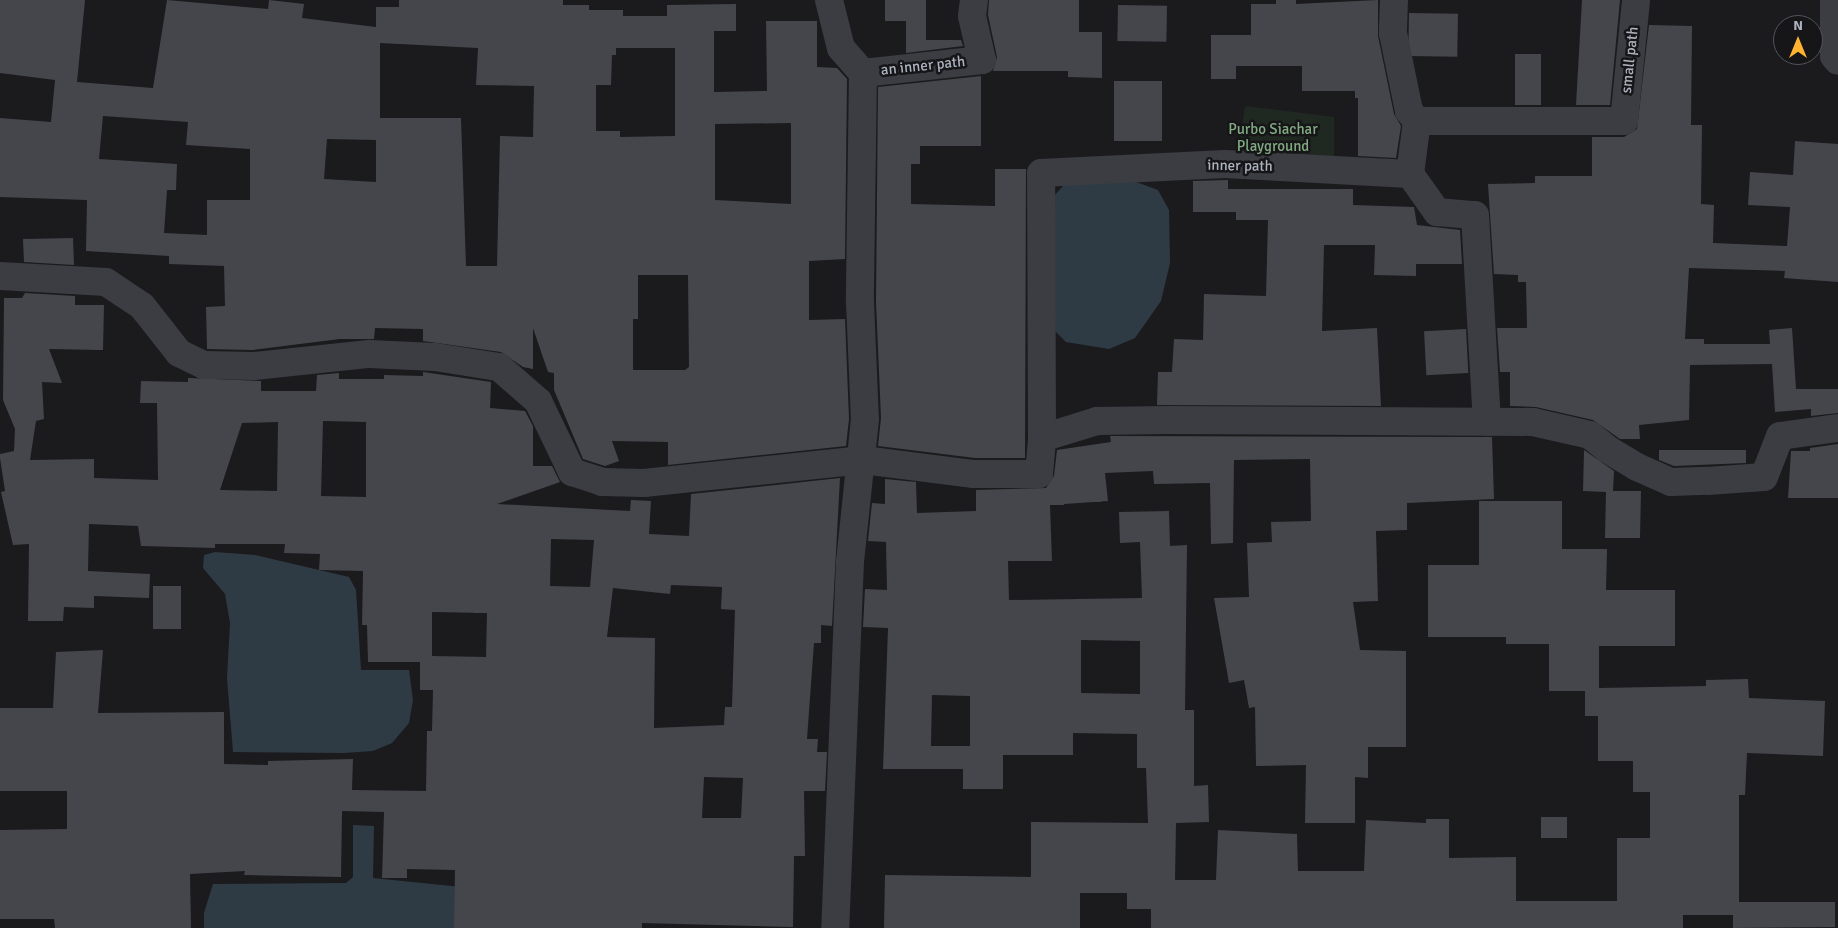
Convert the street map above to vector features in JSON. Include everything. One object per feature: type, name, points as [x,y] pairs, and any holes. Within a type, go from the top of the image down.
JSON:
[{"type":"street","points":[[829,0],[841,48],[863,72],[860,302],[865,419],[863,460],[850,560],[835,928]]},
{"type":"street","name":"an inner path","points":[[863,72],[982,60],[972,16],[974,0]]},
{"type":"street","points":[[1394,0],[1392,32],[1409,111],[1417,121],[1410,174],[1437,212],[1475,215],[1487,422]]},
{"type":"street","name":"small path","points":[[1417,121],[1624,121],[1636,0]]},
{"type":"street","points":[[1834,0],[1834,56],[1838,61]]},
{"type":"street","name":"inner path","points":[[1042,438],[1041,173],[1225,164],[1410,174]]},
{"type":"street","points":[[0,276],[106,282],[142,306],[179,353],[204,365],[254,366],[370,354],[435,357],[499,367],[538,400],[572,472],[602,482],[644,483],[863,460],[974,474],[1039,474],[1042,438],[1097,420],[1533,422],[1590,435],[1607,450],[1637,467],[1671,482],[1764,477],[1780,436],[1838,428]]},
{"type":"green space","name":"Purbo Siachar Playground","points":[[1245,106],[1334,117],[1334,168],[1243,165],[1240,140]]},
{"type":"shaded area","points":[[1128,179],[1158,190],[1169,210],[1170,263],[1161,301],[1135,338],[1109,349],[1066,342],[1052,328],[1053,197],[1064,185]]},
{"type":"shaded area","points":[[215,552],[255,555],[349,577],[356,590],[361,670],[409,670],[413,700],[409,723],[392,743],[373,751],[344,753],[233,752],[227,678],[230,623],[225,594],[203,568],[204,555]]},
{"type":"shaded area","points":[[353,825],[374,826],[373,878],[471,888],[495,928],[204,928],[204,913],[213,884],[346,883],[353,877]]},
{"type":"building","points":[[0,0],[85,0],[77,82],[153,88],[167,0],[268,9],[269,0],[304,4],[302,18],[376,27],[376,7],[399,7],[399,0],[563,0],[563,5],[589,5],[589,10],[623,10],[623,16],[667,16],[667,5],[736,4],[736,31],[714,31],[714,92],[767,91],[766,21],[817,21],[817,67],[837,68],[847,79],[845,259],[809,261],[809,320],[845,319],[849,419],[846,446],[668,465],[668,442],[612,441],[619,461],[605,466],[583,459],[554,390],[554,373],[548,372],[533,328],[533,369],[523,367],[501,352],[423,341],[423,329],[375,328],[374,339],[340,339],[253,350],[207,349],[206,307],[225,306],[224,266],[169,264],[169,256],[86,251],[87,200],[0,197],[0,118],[51,122],[55,80],[0,73]],"holes":[[[380,43],[478,48],[476,85],[534,86],[533,137],[500,136],[497,266],[466,266],[461,118],[380,118]],[[616,48],[675,48],[675,136],[620,137],[620,131],[596,131],[596,85],[611,85],[612,55],[616,55]],[[103,116],[188,122],[186,145],[250,149],[250,200],[207,200],[207,235],[164,233],[167,190],[176,190],[177,164],[99,159]],[[791,123],[791,204],[715,200],[715,124]],[[327,139],[376,140],[376,182],[324,179]],[[638,275],[688,275],[689,367],[685,370],[633,370],[633,319],[638,319]]]},
{"type":"building","points":[[885,0],[926,0],[926,40],[961,40],[963,46],[906,53],[906,21],[885,21]]},
{"type":"building","points":[[989,0],[1079,0],[1079,32],[1102,32],[1102,78],[1068,77],[1068,71],[993,71],[997,57],[988,15]]},
{"type":"building","points":[[1276,0],[1296,0],[1296,4],[1378,0],[1378,36],[1394,114],[1401,126],[1396,158],[1358,156],[1358,98],[1355,98],[1355,91],[1302,91],[1302,66],[1236,66],[1236,79],[1211,79],[1211,35],[1251,35],[1251,4],[1276,4]]},
{"type":"building","points":[[1582,0],[1620,0],[1610,105],[1576,105]]},
{"type":"building","points":[[1118,5],[1167,6],[1166,42],[1117,41]]},
{"type":"building","points":[[1409,13],[1458,14],[1457,57],[1408,56]]},
{"type":"building","points":[[1649,25],[1692,26],[1691,125],[1702,125],[1701,204],[1714,205],[1713,243],[1787,246],[1790,207],[1748,205],[1750,172],[1793,175],[1795,141],[1838,144],[1838,282],[1784,278],[1785,271],[1689,268],[1685,339],[1704,339],[1704,344],[1770,344],[1769,330],[1792,328],[1796,389],[1838,389],[1838,413],[1811,416],[1811,409],[1775,412],[1772,364],[1690,365],[1689,420],[1639,425],[1640,439],[1620,439],[1593,420],[1536,407],[1510,406],[1510,372],[1500,372],[1497,328],[1527,328],[1526,282],[1518,282],[1518,275],[1494,274],[1488,184],[1535,183],[1535,176],[1592,176],[1592,137],[1624,137],[1637,129]]},
{"type":"building","points":[[1515,54],[1541,54],[1541,105],[1515,105]]},
{"type":"building","points":[[981,76],[981,146],[920,146],[920,164],[911,164],[911,204],[995,206],[995,169],[1026,169],[1025,458],[975,458],[878,446],[881,418],[876,302],[878,87]]},
{"type":"building","points":[[1114,81],[1162,81],[1162,141],[1114,141]]},
{"type":"building","points":[[1228,180],[1228,189],[1353,189],[1353,205],[1414,207],[1417,225],[1460,230],[1462,264],[1416,264],[1416,276],[1374,275],[1375,245],[1324,245],[1322,331],[1377,328],[1381,406],[1157,405],[1158,372],[1172,372],[1174,339],[1203,340],[1204,294],[1266,296],[1268,220],[1236,220],[1236,212],[1193,212],[1193,181]]},
{"type":"building","points":[[73,238],[74,265],[24,262],[23,239]]},
{"type":"building","points":[[25,293],[75,296],[75,305],[104,305],[103,350],[49,349],[62,383],[42,382],[44,419],[36,421],[30,460],[94,459],[94,478],[158,480],[157,403],[140,403],[141,381],[188,382],[188,378],[261,381],[261,391],[316,391],[317,375],[339,373],[339,379],[384,379],[384,375],[423,376],[423,372],[491,382],[490,408],[525,411],[533,426],[533,466],[552,466],[560,482],[497,504],[630,511],[631,500],[651,501],[649,534],[689,536],[691,494],[840,478],[832,626],[821,625],[821,643],[814,643],[807,739],[818,739],[817,752],[827,752],[825,791],[804,791],[805,856],[794,856],[793,927],[642,923],[642,928],[454,928],[455,870],[407,869],[407,878],[382,878],[384,812],[342,811],[341,877],[244,875],[245,871],[190,874],[191,928],[55,928],[54,919],[0,919],[0,830],[67,829],[67,791],[0,791],[0,708],[53,708],[56,652],[103,650],[98,713],[224,712],[224,764],[268,765],[268,761],[353,759],[352,790],[426,791],[427,731],[432,731],[433,690],[420,690],[420,662],[368,662],[367,625],[362,625],[363,571],[319,570],[320,554],[284,553],[285,544],[215,544],[215,548],[141,546],[138,526],[89,524],[88,571],[150,574],[149,598],[94,596],[94,608],[64,607],[63,621],[28,621],[29,544],[13,545],[1,492],[5,491],[0,458],[0,454],[14,451],[15,429],[3,400],[4,298],[22,298]],"holes":[[[323,421],[366,422],[366,497],[321,496]],[[278,422],[277,491],[220,490],[242,423]],[[551,539],[594,540],[590,587],[550,586]],[[671,585],[722,587],[721,609],[735,610],[732,707],[725,707],[724,725],[654,728],[655,638],[607,637],[613,588],[670,594]],[[432,612],[487,613],[486,657],[432,656]],[[704,777],[743,778],[741,818],[702,818]]]},
{"type":"building","points":[[1466,329],[1468,373],[1426,375],[1424,331]]},
{"type":"building","points":[[1110,436],[1492,437],[1494,499],[1407,503],[1407,530],[1376,531],[1378,601],[1353,602],[1360,650],[1406,651],[1406,747],[1368,747],[1368,778],[1355,777],[1355,823],[1305,823],[1306,765],[1256,766],[1255,707],[1249,708],[1244,680],[1229,683],[1214,598],[1249,597],[1247,543],[1272,542],[1271,522],[1311,521],[1310,459],[1234,460],[1233,543],[1211,544],[1210,483],[1154,484],[1153,471],[1105,473],[1108,501],[1050,505],[1052,561],[1008,561],[1009,600],[1142,598],[1140,542],[1120,543],[1119,512],[1169,511],[1170,546],[1187,545],[1185,710],[1194,710],[1194,786],[1208,785],[1209,822],[1176,823],[1175,880],[1216,880],[1218,830],[1297,834],[1298,871],[1364,871],[1366,820],[1426,823],[1426,819],[1449,819],[1449,858],[1516,857],[1516,901],[1617,901],[1617,838],[1650,838],[1650,792],[1633,792],[1633,761],[1598,761],[1598,716],[1585,716],[1585,691],[1549,691],[1549,644],[1506,644],[1506,637],[1428,637],[1428,565],[1479,565],[1479,501],[1562,501],[1562,549],[1607,549],[1606,590],[1675,590],[1675,646],[1599,646],[1599,688],[1706,686],[1706,680],[1748,679],[1749,698],[1825,701],[1823,756],[1747,753],[1745,795],[1739,795],[1739,902],[1835,902],[1835,927],[1733,928],[1733,915],[1683,915],[1683,928],[1151,928],[1151,909],[1127,909],[1127,893],[1080,893],[1080,928],[884,928],[885,875],[1031,877],[1031,822],[1148,823],[1146,768],[1137,768],[1137,734],[1073,733],[1073,755],[1003,755],[1003,789],[963,789],[963,769],[883,769],[888,628],[863,627],[865,589],[887,590],[886,542],[868,541],[872,503],[885,504],[885,479],[916,482],[917,513],[976,511],[976,490],[1046,488],[1054,476],[1057,450],[1111,442]],"holes":[[[1081,640],[1140,641],[1140,694],[1081,693]],[[932,695],[970,696],[970,746],[931,746]]]},
{"type":"building","points":[[1838,444],[1838,498],[1788,498],[1791,451],[1810,451],[1810,448]]},
{"type":"building","points":[[1584,450],[1614,471],[1613,491],[1641,491],[1640,538],[1605,538],[1606,492],[1583,491]]},
{"type":"building","points":[[1659,450],[1746,450],[1746,463],[1674,466],[1659,460]]},
{"type":"building","points":[[153,586],[181,586],[181,629],[153,629]]},
{"type":"building","points":[[1541,817],[1567,817],[1567,838],[1541,838]]}]
